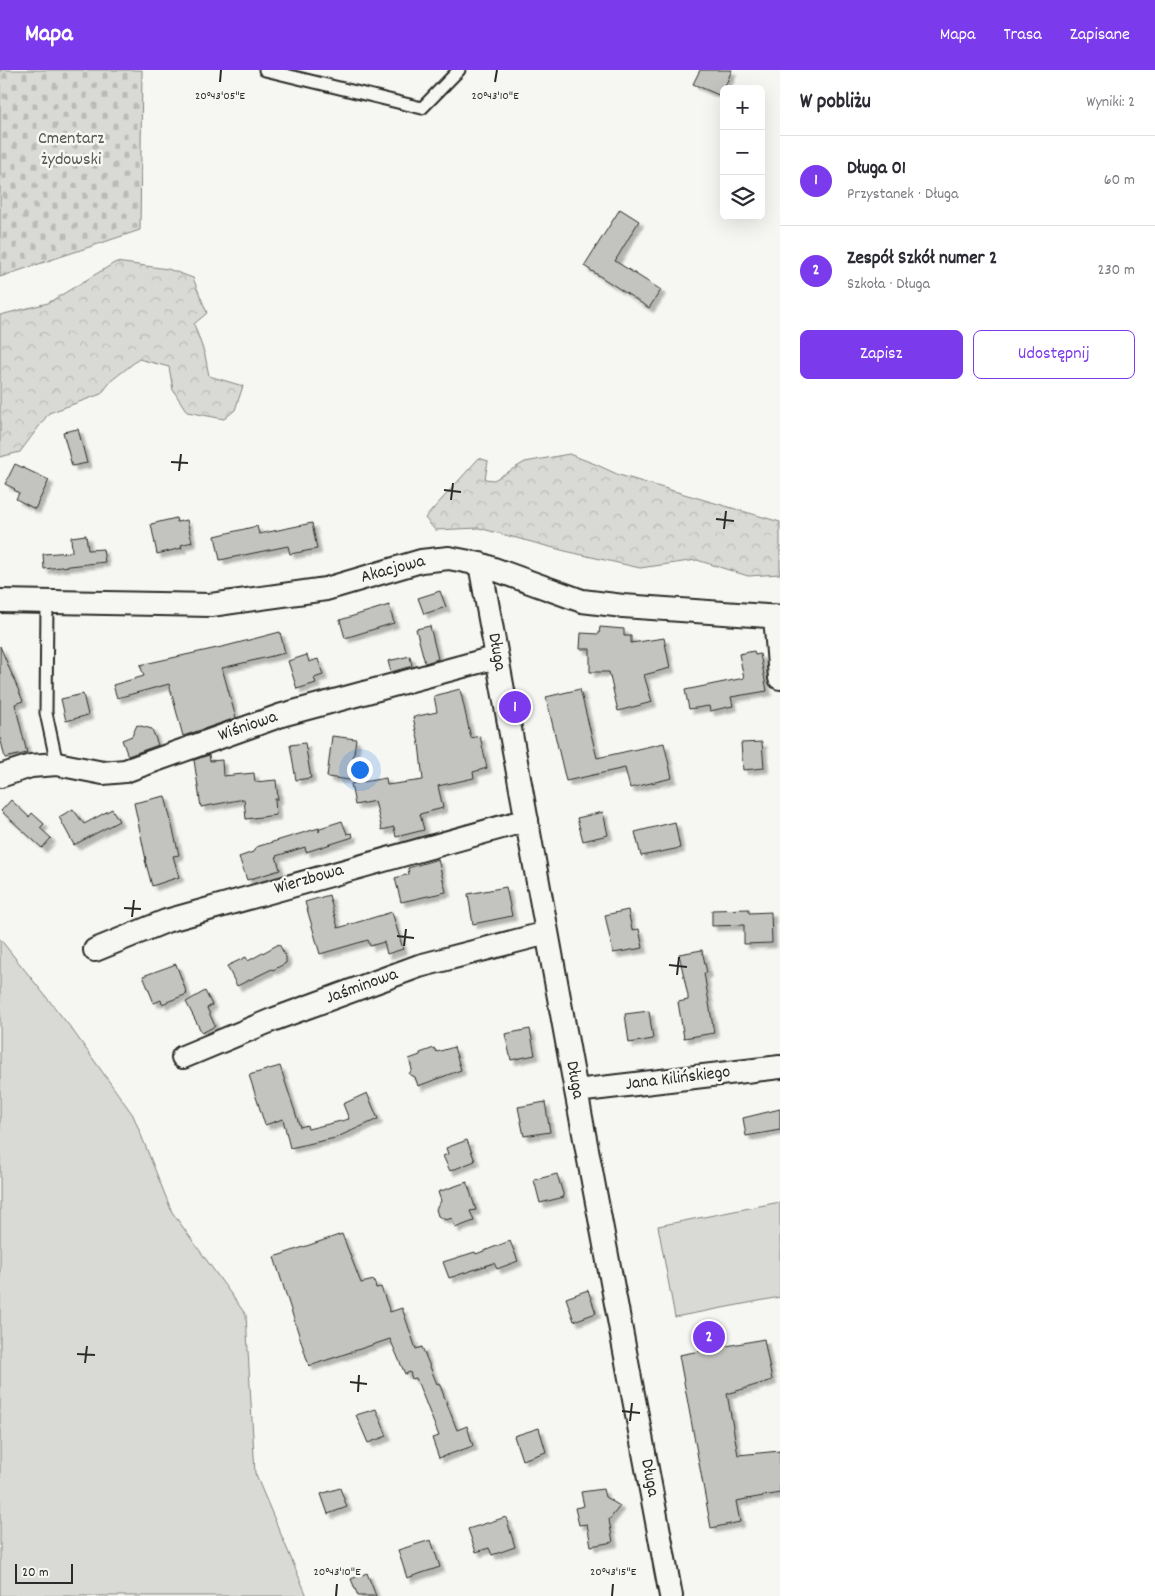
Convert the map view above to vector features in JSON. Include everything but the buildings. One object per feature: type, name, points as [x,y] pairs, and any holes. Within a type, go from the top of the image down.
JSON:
[{"type":"street","name":"Akacjowa","points":[[0,601],[211,605],[326,589],[421,561],[449,558],[480,564],[582,601],[623,606],[778,617]]},
{"type":"street","name":"Długa","points":[[480,564],[576,1091],[671,1596]]},
{"type":"street","points":[[778,617],[780,678]]},
{"type":"street","name":"Wiśniowa","points":[[0,776],[31,766],[58,764],[103,773],[125,771],[282,715],[497,657]]},
{"type":"street","name":"Wierzbowa","points":[[95,950],[166,921],[527,820]]},
{"type":"street","name":"Jaśminowa","points":[[183,1058],[272,1020],[419,966],[547,933]]},
{"type":"street","name":"Jana Kilińskiego","points":[[576,1091],[780,1067]]},
{"type":"lane","points":[[265,70],[422,108],[459,70]]},
{"type":"lane","points":[[47,602],[46,712],[58,764]]},
{"type":"green space","name":"Cmentarz żydowski","points":[[0,70],[142,70],[140,230],[0,277]]},
{"type":"green space","points":[[116,262],[168,269],[193,278],[207,313],[194,324],[205,355],[209,376],[243,386],[235,410],[224,419],[187,412],[173,390],[169,367],[139,359],[112,380],[101,394],[49,413],[20,452],[0,457],[0,315],[48,303]]},
{"type":"green space","points":[[569,454],[619,475],[780,522],[780,574],[748,576],[697,560],[640,568],[565,551],[479,528],[435,530],[425,518],[479,458],[488,461],[485,479],[494,480],[525,462]]},
{"type":"green space","points":[[0,939],[71,1028],[133,1115],[172,1212],[246,1315],[255,1473],[307,1596],[0,1596]]},
{"type":"green space","points":[[780,1202],[780,1297],[675,1317],[658,1226]]},
{"type":"place","name":"Długa 01","points":[[515,707]]},
{"type":"place","name":"Zespół Szkół numer 2","points":[[709,1337]]}]
